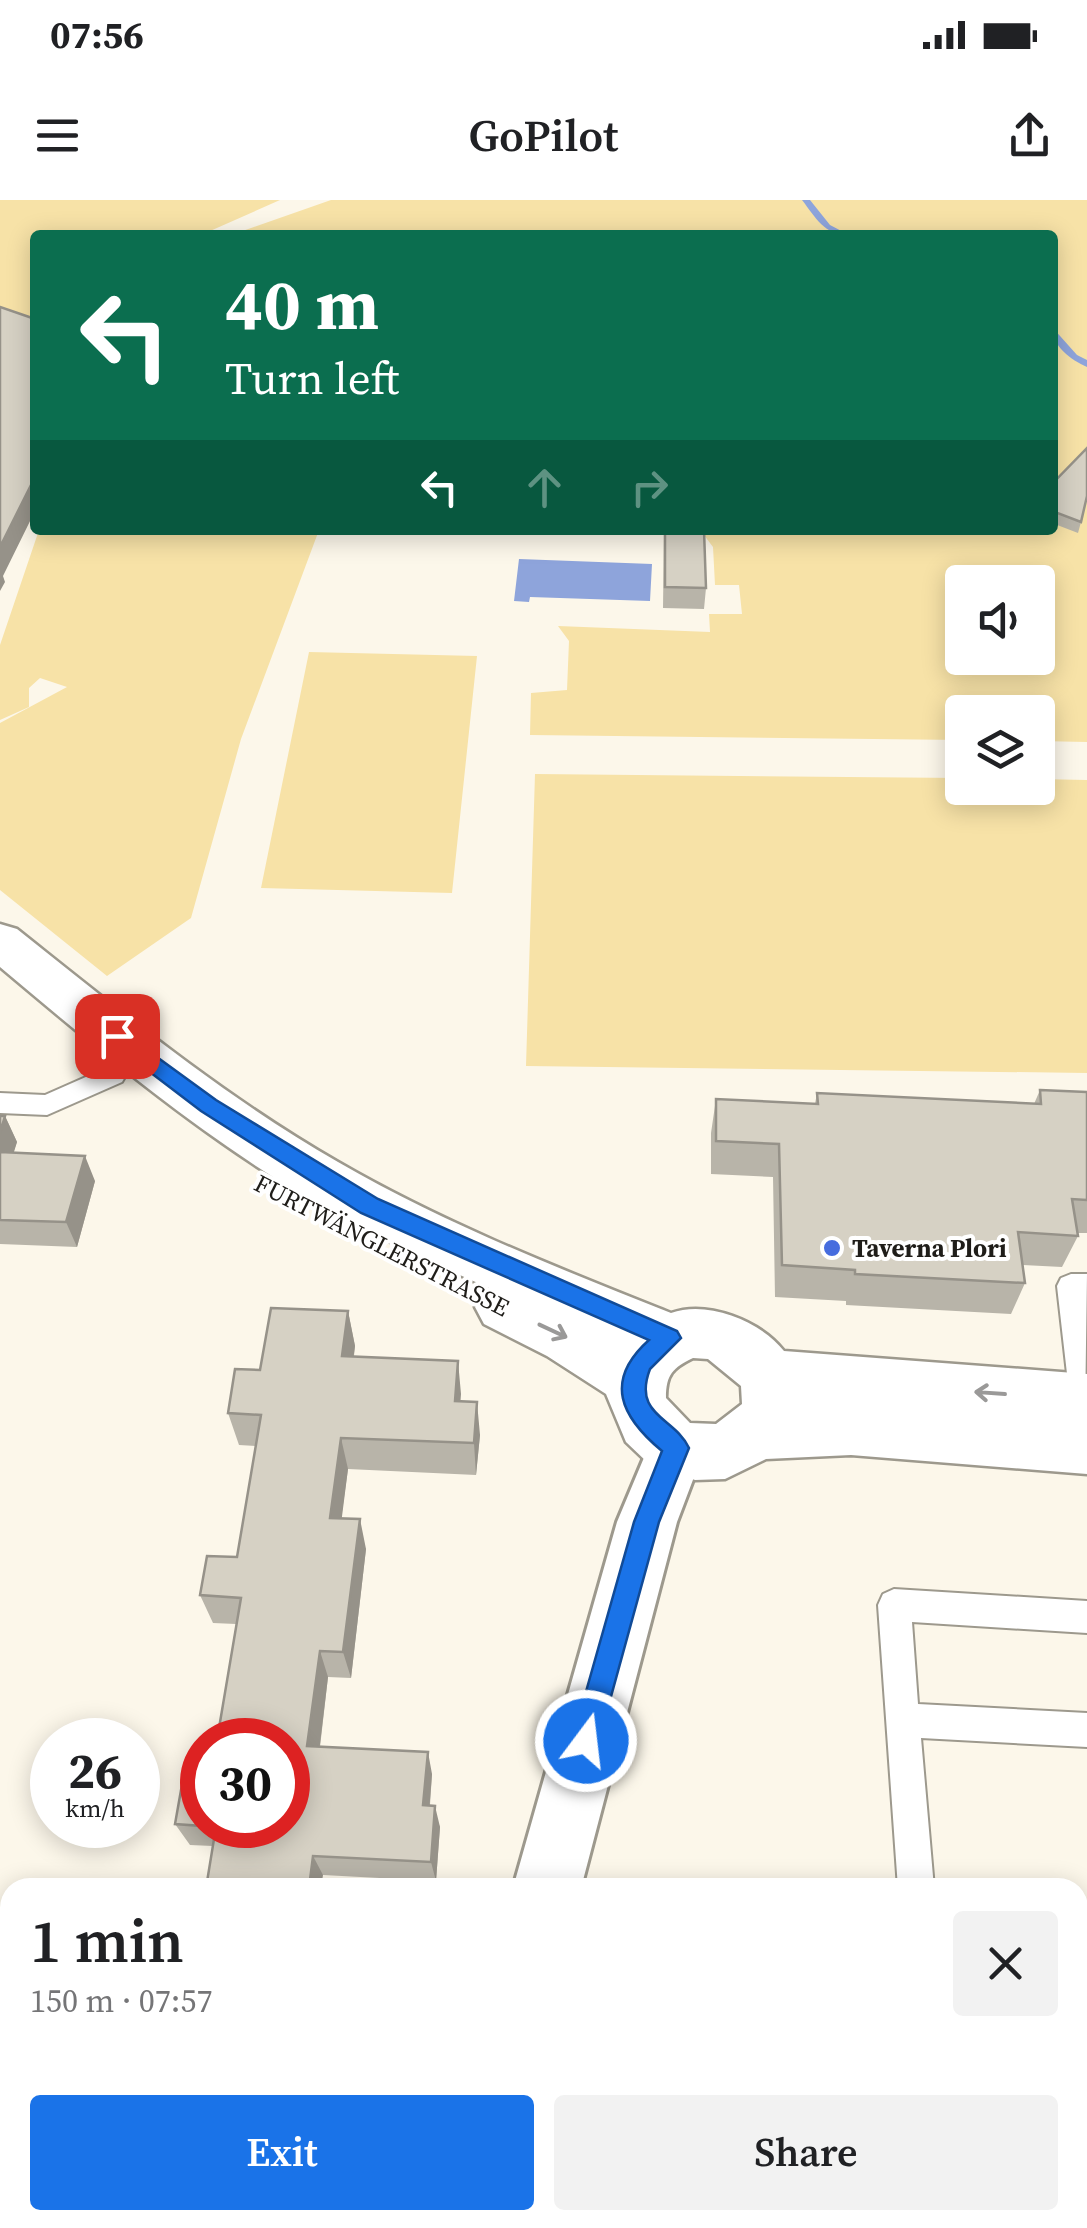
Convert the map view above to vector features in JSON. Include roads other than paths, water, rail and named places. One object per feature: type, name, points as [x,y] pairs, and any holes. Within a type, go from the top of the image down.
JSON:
[{"type":"main road","name":"FURTWÄNGLERSTRASSE","points":[[0,941],[208,1106],[355,1198],[652,1359]]},
{"type":"main road","name":"FURTWÄNGLERSTRASSE","points":[[0,982],[182,1133],[258,1184],[348,1234],[568,1338],[652,1359]]},
{"type":"main road","points":[[688,1332],[727,1337],[744,1347],[762,1404],[720,1452],[676,1448],[642,1420],[652,1359],[688,1332]]},
{"type":"main road","points":[[762,1404],[852,1428],[1086,1415]]},
{"type":"street","points":[[550,1878],[646,1522],[676,1448]]},
{"type":"lane","points":[[0,1102],[47,1105],[113,1075]]},
{"type":"lane","points":[[1086,1415],[1071,1286],[1087,1286]]},
{"type":"lane","points":[[915,1878],[894,1605],[1087,1616]]},
{"type":"lane","points":[[903,1720],[1087,1730]]},
{"type":"water","points":[[519,559],[652,564],[650,601],[530,597],[529,602],[514,601]]},
{"type":"waterway","points":[[806,200],[834,230]]},
{"type":"waterway","points":[[1058,337],[1074,357],[1087,364]]},
{"type":"place","name":"Taverna Plori","points":[[832,1248]]}]
